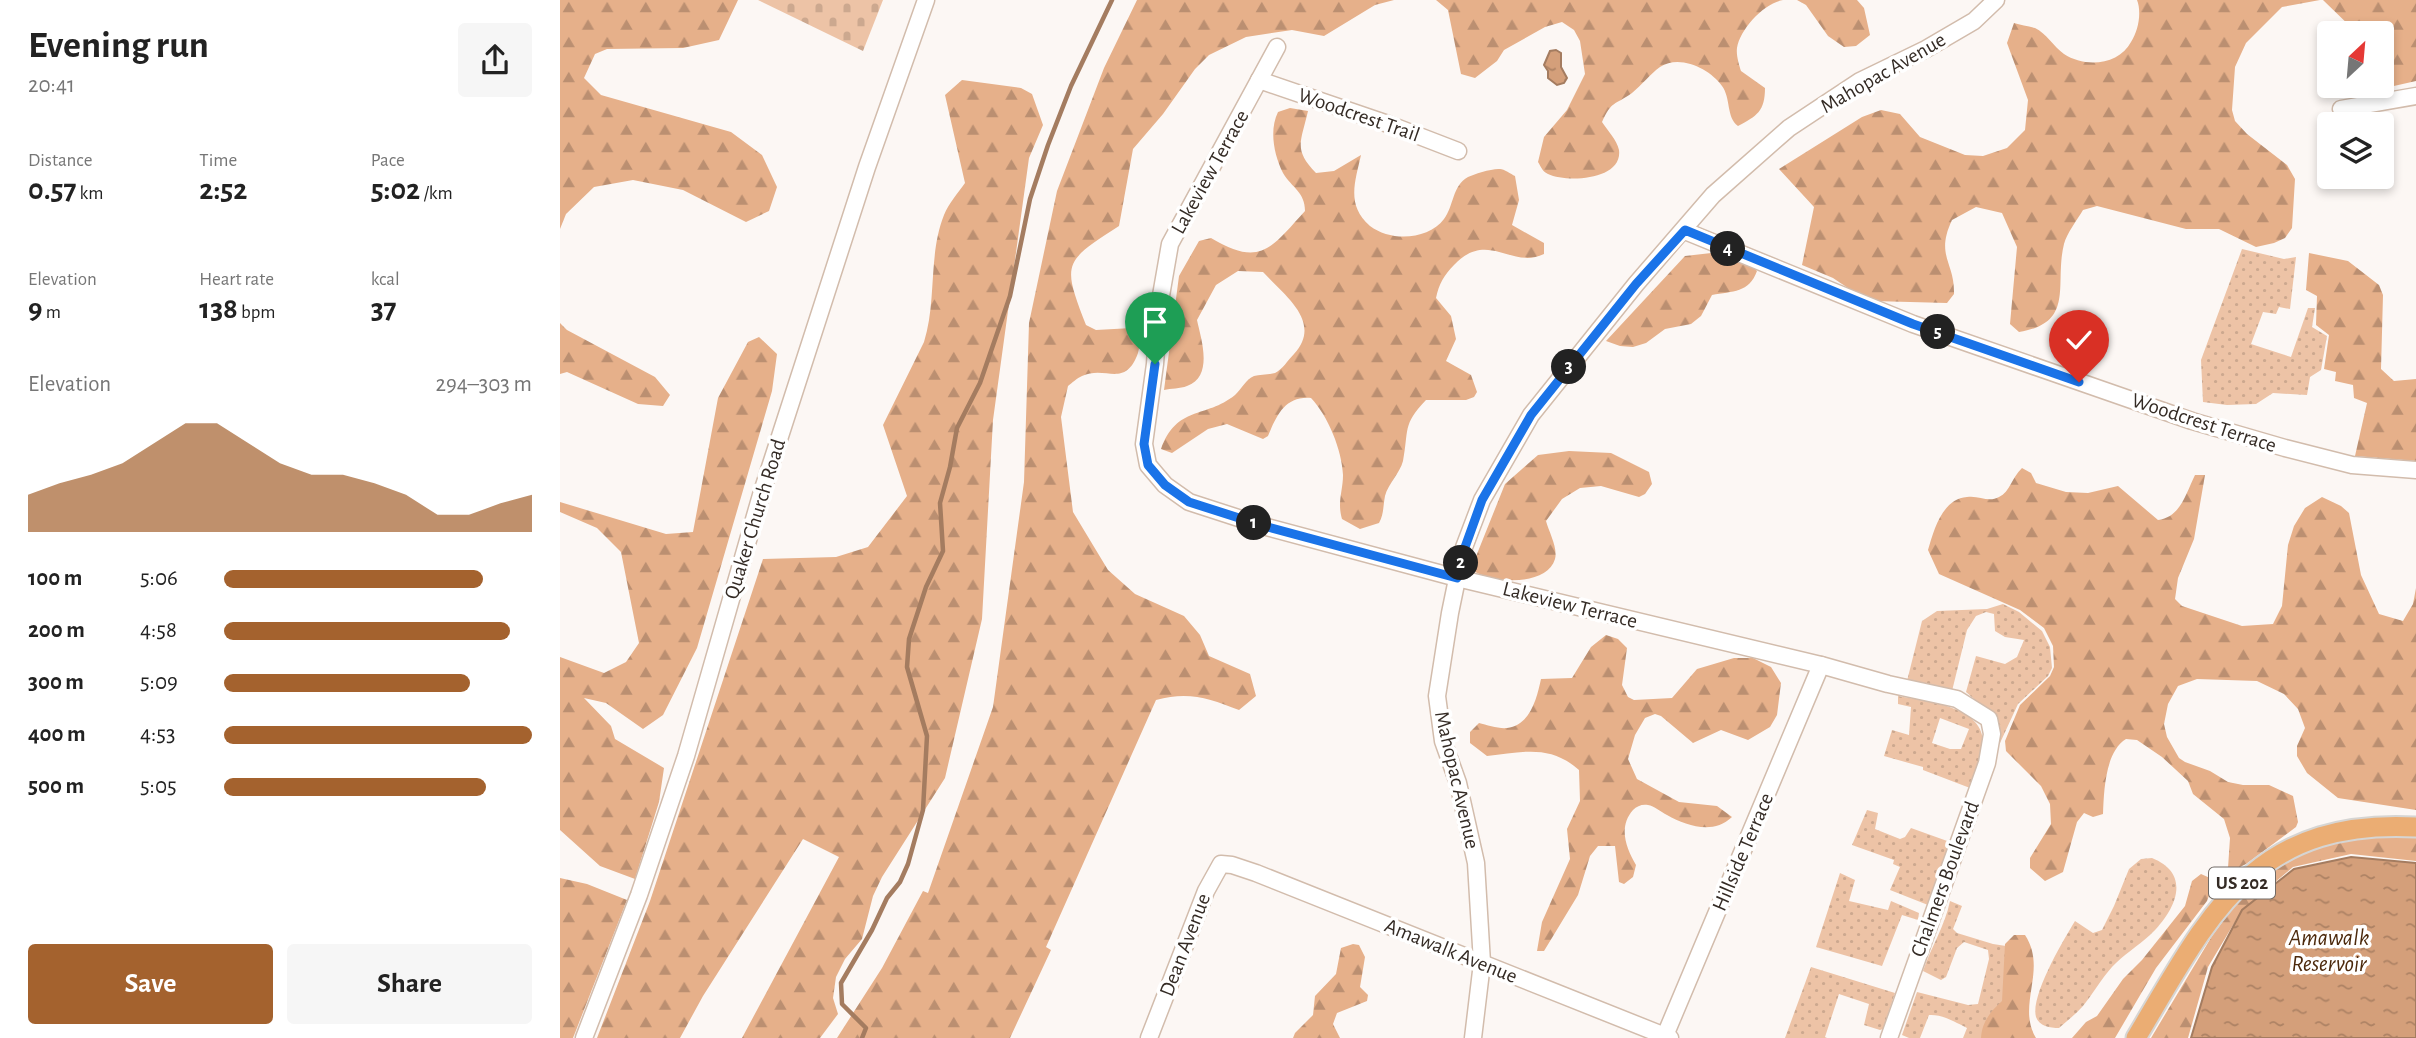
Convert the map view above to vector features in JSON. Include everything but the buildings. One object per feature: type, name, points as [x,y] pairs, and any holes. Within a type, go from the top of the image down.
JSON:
[{"type":"main road","name":"US 202","points":[[2136,1038],[2204,927],[2236,887],[2263,866],[2309,839],[2337,830],[2362,826],[2416,827]]},
{"type":"street","name":"Quaker Church Road","points":[[584,1038],[639,895],[686,756],[763,489],[865,172],[926,0]]},
{"type":"street","name":"Mahopac Avenue","points":[[1473,1038],[1482,963],[1476,863],[1458,783],[1443,741],[1437,696],[1457,578],[1482,500],[1531,415],[1636,284],[1713,195],[1789,128],[1860,81],[1926,49],[1974,21],[1996,0]]},
{"type":"street","name":"Lakeview Terrace","points":[[1278,47],[1170,244],[1159,306],[1155,364],[1144,444],[1148,465],[1165,485],[1189,502],[1264,526],[1457,578],[1957,699],[1989,719]]},
{"type":"street","name":"Woodcrest Trail","points":[[1259,80],[1458,151]]},
{"type":"street","points":[[2341,109],[2416,96]]},
{"type":"street","name":"Woodcrest Terrace","points":[[1685,230],[1913,324],[2192,421],[2352,465],[2416,470]]},
{"type":"street","name":"Hillside Terrace","points":[[1666,1037],[1821,665]]},
{"type":"street","name":"Chalmers Boulevard","points":[[1889,1038],[1987,763],[1992,734],[1989,719]]},
{"type":"street","name":"Dean Avenue","points":[[1149,1038],[1211,879],[1221,864],[1232,865]]},
{"type":"street","name":"Amawalk Avenue","points":[[1232,865],[1666,1037]]},
{"type":"green space","points":[[560,0],[738,0],[719,40],[683,48],[607,49],[595,54],[584,78],[601,95],[731,132],[762,155],[777,187],[769,211],[746,222],[683,190],[633,180],[594,187],[566,214],[560,229]]},
{"type":"green space","points":[[758,0],[883,0],[863,51]]},
{"type":"green space","points":[[1137,0],[1394,0],[1375,5],[1324,36],[1292,30],[1246,37],[1209,55],[1133,149],[1119,226],[1087,248],[1072,266],[1073,288],[1086,325],[1096,330],[1132,328],[1139,346],[1133,364],[1127,370],[1114,374],[1091,373],[1068,386],[1061,417],[1073,512],[1108,570],[1135,594],[1184,616],[1200,635],[1209,656],[1250,674],[1256,696],[1239,710],[1198,697],[1178,696],[1156,700],[1046,947],[1051,950],[1010,1038],[837,1038],[882,968],[923,891],[928,893],[993,707],[1024,482],[1029,323],[1057,191],[1104,68]]},
{"type":"green space","points":[[1436,0],[1783,0],[1768,6],[1754,18],[1743,33],[1737,48],[1741,71],[1765,88],[1763,102],[1755,116],[1738,126],[1732,118],[1725,91],[1717,80],[1694,65],[1668,63],[1656,70],[1632,93],[1614,104],[1605,115],[1602,122],[1619,150],[1618,160],[1612,168],[1592,177],[1568,178],[1548,174],[1538,162],[1544,137],[1567,110],[1585,74],[1580,41],[1574,30],[1562,22],[1545,27],[1504,50],[1497,61],[1475,78],[1461,74],[1448,10]]},
{"type":"green space","points":[[1797,0],[1857,0],[1864,8],[1870,35],[1856,46],[1844,47],[1828,36],[1806,5]]},
{"type":"green space","points":[[2137,0],[2320,0],[2282,7],[2246,43],[2235,67],[2232,110],[2235,121],[2247,134],[2287,165],[2295,179],[2292,228],[2285,238],[2256,247],[2219,229],[2186,229],[2097,206],[2083,210],[2064,244],[2056,311],[2049,320],[2037,327],[2019,332],[2010,324],[2017,247],[2002,213],[1976,207],[1952,220],[1947,232],[1945,251],[1954,283],[1954,294],[1947,303],[1873,301],[1833,278],[1802,265],[1814,207],[1779,169],[1862,117],[1881,110],[1900,114],[1920,137],[1965,155],[1983,156],[2007,148],[2025,130],[2028,100],[2007,43],[2014,23],[2039,30],[2060,51],[2072,58],[2101,62],[2118,56],[2131,42],[2138,22]]},
{"type":"green space","points":[[2323,0],[2416,0],[2416,81],[2394,86],[2394,21],[2345,21]]},
{"type":"green space","points":[[962,80],[1021,88],[1032,94],[1043,125],[1029,158],[993,420],[982,619],[945,778],[882,877],[873,896],[862,939],[845,959],[836,977],[833,998],[838,1014],[820,1038],[742,1038],[839,857],[803,839],[703,996],[680,1038],[597,1038],[650,901],[763,559],[836,557],[868,547],[907,496],[883,425],[924,342],[939,230],[946,211],[965,183],[945,95]]},
{"type":"green space","points":[[1290,108],[1308,111],[1301,145],[1304,158],[1316,173],[1334,171],[1361,155],[1355,184],[1355,201],[1362,218],[1379,231],[1388,235],[1409,236],[1429,231],[1444,219],[1463,181],[1479,173],[1500,169],[1515,176],[1519,200],[1512,225],[1544,243],[1544,254],[1532,258],[1478,250],[1466,255],[1445,276],[1436,298],[1451,316],[1456,339],[1446,361],[1471,375],[1477,392],[1474,397],[1466,400],[1426,400],[1418,409],[1410,422],[1403,461],[1385,496],[1379,523],[1360,529],[1342,519],[1340,502],[1343,475],[1340,455],[1328,424],[1311,398],[1295,400],[1283,408],[1268,436],[1263,439],[1227,424],[1208,429],[1172,453],[1161,449],[1175,425],[1193,414],[1224,402],[1254,376],[1278,372],[1302,342],[1303,320],[1290,300],[1263,272],[1238,271],[1216,285],[1197,320],[1204,356],[1201,374],[1187,386],[1164,390],[1179,276],[1199,241],[1211,238],[1242,252],[1264,250],[1274,244],[1305,211],[1303,199],[1283,173],[1274,142],[1278,112]]},
{"type":"green space","points":[[2242,249],[2284,259],[2296,257],[2290,309],[2279,307],[2276,314],[2263,312],[2251,344],[2291,357],[2308,308],[2315,308],[2312,327],[2327,336],[2321,370],[2310,377],[2307,395],[2273,393],[2256,404],[2203,402],[2201,360]]},
{"type":"green space","points":[[1720,252],[1749,263],[1757,271],[1750,283],[1739,290],[1712,295],[1701,316],[1691,324],[1665,329],[1646,343],[1633,347],[1606,341],[1685,256]]},
{"type":"green space","points":[[2309,253],[2348,261],[2379,285],[2383,295],[2381,369],[2394,381],[2416,379],[2416,461],[2355,456],[2367,403],[2354,398],[2353,385],[2335,381],[2336,372],[2324,369],[2329,335],[2316,325],[2317,296],[2306,290]]},
{"type":"green space","points":[[560,323],[567,330],[655,377],[670,395],[663,406],[638,404],[567,372],[560,374]]},
{"type":"green space","points":[[759,337],[777,354],[772,391],[697,648],[663,715],[643,729],[606,703],[584,698],[611,726],[615,739],[664,768],[659,802],[635,879],[600,866],[560,830],[560,657],[604,673],[626,662],[639,643],[621,552],[597,528],[560,512],[560,502],[666,534],[693,532],[718,398],[748,342]]},
{"type":"green space","points":[[1569,451],[1611,453],[1649,472],[1652,484],[1645,494],[1639,497],[1601,486],[1580,488],[1562,499],[1546,521],[1556,555],[1550,568],[1541,574],[1530,578],[1503,580],[1479,574],[1471,569],[1505,484],[1538,455]]},
{"type":"green space","points":[[2022,468],[2031,473],[2036,483],[2066,492],[2088,493],[2118,486],[2158,520],[2166,518],[2177,509],[2195,475],[2205,475],[2194,539],[2178,578],[2175,599],[2182,606],[2242,626],[2273,624],[2282,606],[2288,545],[2294,526],[2305,508],[2322,497],[2341,506],[2349,513],[2361,575],[2379,614],[2403,621],[2413,604],[2416,588],[2416,810],[2338,798],[2307,773],[2297,756],[2297,746],[2305,728],[2298,709],[2284,694],[2257,681],[2197,679],[2178,686],[2168,704],[2164,724],[2167,737],[2179,758],[2228,782],[2269,785],[2293,796],[2298,822],[2296,827],[2246,864],[2232,871],[2228,868],[2230,838],[2224,819],[2193,794],[2188,781],[2162,757],[2137,740],[2126,739],[2119,745],[2110,762],[2103,814],[2093,817],[2084,813],[2077,822],[2063,872],[2045,881],[2030,868],[2030,858],[2051,824],[2050,804],[2041,786],[2006,751],[2005,741],[2020,705],[2050,676],[2054,667],[2053,646],[2044,628],[2020,610],[1939,574],[1928,550],[1940,517],[1951,503],[1967,497],[1999,497],[2006,492]]},
{"type":"green space","points":[[2003,604],[2019,612],[2042,631],[2050,647],[2052,668],[2048,676],[2018,704],[2000,743],[1994,720],[1966,692],[1976,656],[2005,664],[2017,657],[2024,640],[2005,637],[1995,631],[1994,614],[1986,612],[1976,616],[1967,630],[1952,691],[1907,681],[1922,621],[1937,611],[1987,609]]},
{"type":"green space","points":[[1606,635],[1618,639],[1627,648],[1622,685],[1628,697],[1634,700],[1672,698],[1697,669],[1734,658],[1753,658],[1771,667],[1781,683],[1777,715],[1770,727],[1748,740],[1721,730],[1693,743],[1661,716],[1655,714],[1645,718],[1635,735],[1628,759],[1637,779],[1679,802],[1717,806],[1732,817],[1717,826],[1700,827],[1675,819],[1650,806],[1636,807],[1628,817],[1625,830],[1629,852],[1636,865],[1633,877],[1624,884],[1619,882],[1615,846],[1598,846],[1590,856],[1578,895],[1544,951],[1537,951],[1542,922],[1570,859],[1567,829],[1580,801],[1579,770],[1547,753],[1524,752],[1487,756],[1470,743],[1470,732],[1479,723],[1504,728],[1522,722],[1532,709],[1541,679],[1572,678],[1591,647]]},
{"type":"green space","points":[[1898,696],[1923,700],[1950,707],[1973,720],[1980,729],[1983,747],[1970,788],[1923,770],[1923,767],[1884,756],[1892,730],[1909,735],[1911,707],[1898,704]],"holes":[[[1940,718],[1969,729],[1961,749],[1950,749],[1932,743]]]},
{"type":"green space","points":[[1867,810],[1878,813],[1875,829],[1900,839],[1905,837],[1911,828],[1950,842],[1928,905],[1890,890],[1900,867],[1893,864],[1894,860],[1852,845]]},
{"type":"green space","points":[[2376,835],[2416,838],[2416,861],[2351,854],[2293,867],[2242,910],[2208,967],[2188,1038],[2151,1038],[2212,936],[2243,894],[2262,876],[2300,854],[2335,840]]},
{"type":"green space","points":[[2152,858],[2165,865],[2173,874],[2176,884],[2176,894],[2166,916],[2150,935],[2112,967],[2083,1006],[2059,1028],[2042,1024],[2036,1017],[2038,996],[2049,968],[2075,921],[2093,933],[2102,930],[2129,869],[2141,859]]},
{"type":"green space","points":[[1840,873],[1855,880],[1849,901],[1888,910],[1891,901],[1919,913],[1918,920],[1902,915],[1882,966],[1816,947]]},
{"type":"green space","points":[[2201,874],[2210,878],[2211,890],[2207,901],[2156,968],[2115,1038],[2072,1038],[2086,1022],[2097,1016],[2123,979],[2142,960],[2185,906],[2192,881]]},
{"type":"green space","points":[[560,878],[587,884],[627,900],[573,1038],[560,1038]]},
{"type":"green space","points":[[1950,901],[1962,906],[1953,929],[1957,933],[1993,944],[2019,948],[1991,1038],[1963,1038],[1967,1028],[1944,1017],[1929,1015],[1920,1038],[1909,1038],[1902,1035],[1917,992],[1968,1005],[1978,1004],[1989,959],[1988,950],[1964,942],[1957,948],[1946,977],[1941,980],[1923,971]]},
{"type":"green space","points":[[2014,935],[2025,935],[2034,961],[2029,1013],[2036,1038],[1981,1038],[1987,1018],[2002,1001],[2005,944]]},
{"type":"green space","points":[[1359,945],[1365,957],[1360,987],[1368,995],[1367,1001],[1337,1013],[1333,1024],[1340,1038],[1293,1038],[1313,1015],[1315,996],[1336,974],[1341,948]]},
{"type":"green space","points":[[1811,967],[1895,993],[1883,1029],[1864,1025],[1869,1004],[1839,994],[1825,1037],[1827,1038],[1785,1038]]},
{"type":"water","points":[[1550,51],[1561,53],[1561,67],[1567,78],[1564,83],[1557,85],[1548,78],[1544,65]]},
{"type":"water","name":"Amawalk Reservoir","points":[[2351,857],[2416,863],[2416,1038],[2191,1038],[2212,967],[2242,910],[2294,869]]},
{"type":"waterway","points":[[862,1038],[866,1028],[842,1004],[841,983],[887,898],[900,882],[908,864],[923,810],[927,736],[907,667],[909,639],[926,587],[943,551],[940,503],[957,428],[980,383],[1010,296],[1030,199],[1048,145],[1071,86],[1112,0]]},
{"type":"route","points":[[1155,364],[1144,444],[1148,465],[1165,485],[1189,502],[1264,526],[1457,578],[1482,500],[1531,415],[1636,284],[1685,230],[1913,324],[2079,382]]}]
